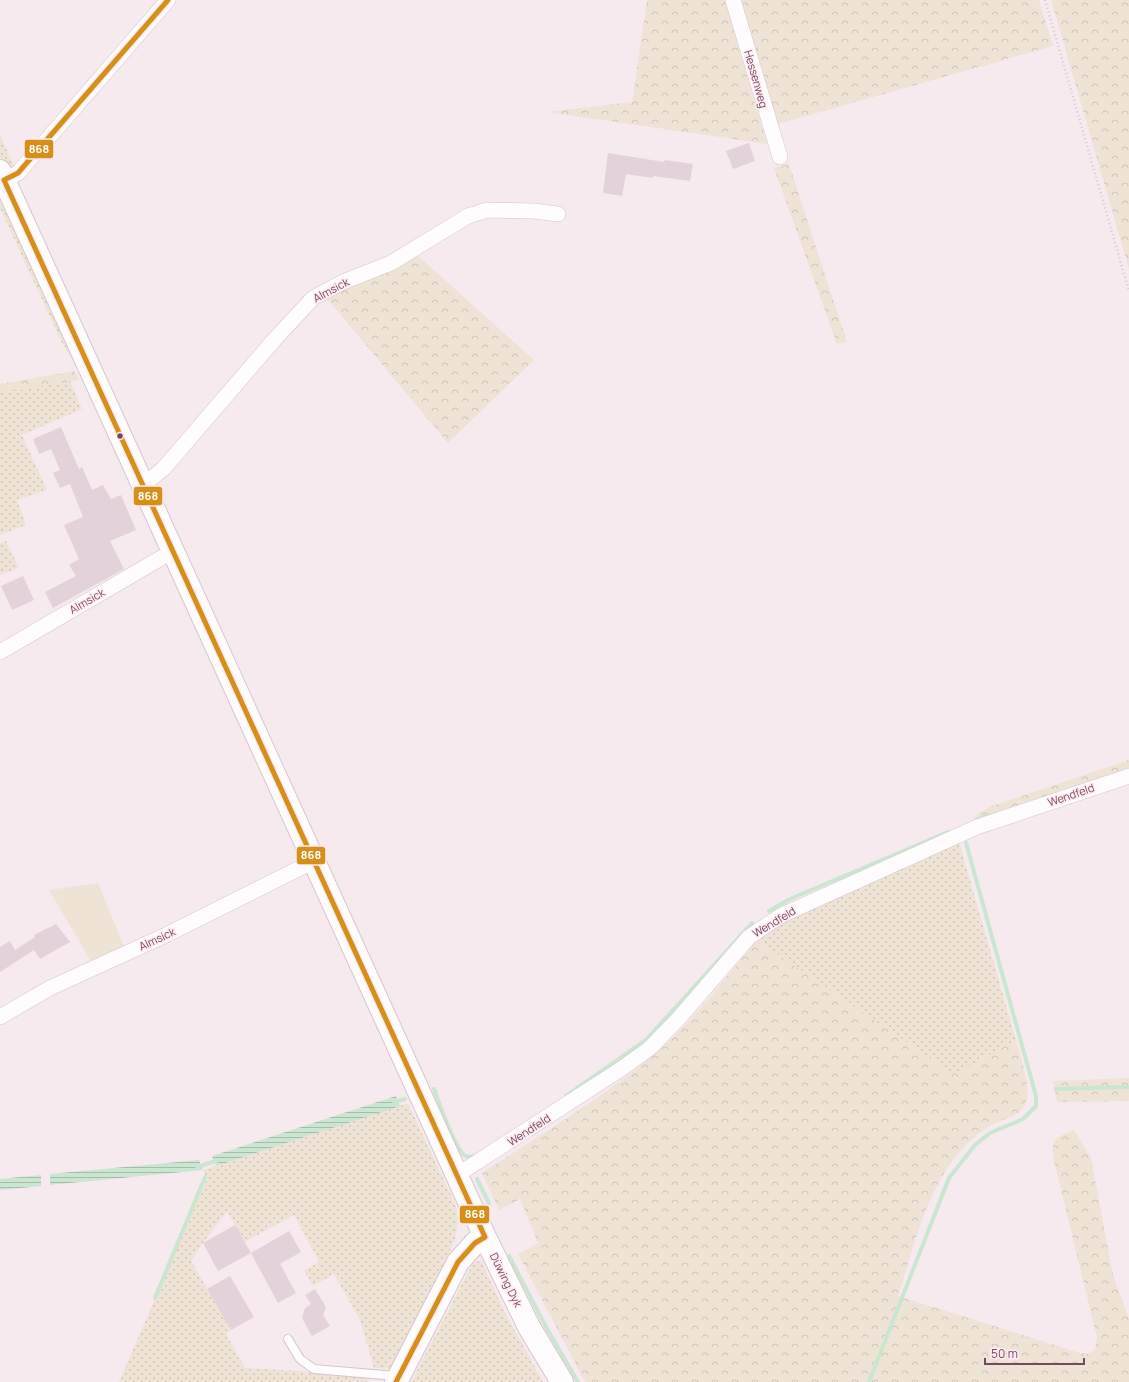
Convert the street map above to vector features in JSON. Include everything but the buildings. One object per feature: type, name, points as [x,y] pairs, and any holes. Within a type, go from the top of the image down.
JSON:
[{"type":"street","points":[[2,176],[18,173],[168,0]]},
{"type":"street","name":"Hessenweg","points":[[734,0],[780,157]]},
{"type":"street","name":"Düwing Dyk","points":[[2,176],[485,1237],[529,1327],[562,1382]]},
{"type":"street","name":"Almsick","points":[[141,481],[152,478],[164,468],[274,340],[313,298],[343,282],[390,263],[468,216],[487,210],[534,211],[558,214]]},
{"type":"street","name":"Almsick","points":[[0,652],[173,551]]},
{"type":"street","name":"Wendfeld","points":[[457,1175],[650,1048],[679,1018],[749,937],[782,915],[977,827],[1129,776]]},
{"type":"street","name":"Almsick","points":[[0,1017],[50,988],[166,935],[314,861]]},
{"type":"street","points":[[398,1379],[458,1262],[475,1243],[485,1237]]},
{"type":"lane","points":[[288,1339],[300,1359],[314,1369],[398,1379]]},
{"type":"path","points":[[1045,0],[1129,291]]},
{"type":"green space","points":[[647,0],[725,0],[767,144],[547,112],[632,102]]},
{"type":"green space","points":[[741,0],[1039,0],[1053,46],[778,124]]},
{"type":"green space","points":[[1051,0],[1129,0],[1129,269]]},
{"type":"green space","points":[[0,135],[14,166],[6,166],[0,157]]},
{"type":"green space","points":[[789,164],[847,342],[837,344],[774,168]]},
{"type":"green space","points":[[0,188],[84,378],[62,343],[0,208]]},
{"type":"green space","points":[[415,253],[534,360],[448,443],[324,295]]},
{"type":"green space","points":[[74,371],[80,380],[0,393],[0,384]]},
{"type":"green space","points":[[70,381],[82,409],[22,435],[47,490],[17,500],[26,525],[0,535],[0,393]]},
{"type":"green space","points":[[6,541],[19,568],[0,575],[0,543]]},
{"type":"green space","points":[[1129,760],[1129,770],[980,823],[973,820],[978,813],[992,806]]},
{"type":"green space","points":[[959,842],[1016,1040],[954,1075],[757,940],[795,915]]},
{"type":"green space","points":[[98,883],[125,949],[92,963],[49,890]]},
{"type":"green space","points":[[757,940],[954,1075],[1016,1040],[1027,1082],[1028,1091],[1025,1105],[1022,1110],[1014,1116],[995,1123],[966,1145],[941,1178],[924,1216],[898,1296],[1080,1353],[1088,1354],[1095,1349],[1097,1338],[1053,1157],[1053,1144],[1058,1137],[1074,1130],[1091,1158],[1113,1275],[1129,1319],[1129,1382],[585,1382],[518,1254],[538,1243],[520,1199],[499,1210],[482,1173],[592,1102],[654,1055],[695,1014]]},
{"type":"green space","points":[[1129,1078],[1129,1101],[1057,1102],[1053,1081]]},
{"type":"green space","points":[[408,1103],[456,1206],[458,1220],[455,1239],[446,1260],[391,1369],[374,1368],[360,1320],[334,1274],[313,1286],[304,1270],[319,1262],[294,1215],[245,1242],[227,1211],[191,1261],[231,1330],[226,1334],[245,1368],[372,1375],[368,1382],[119,1382],[207,1179],[203,1170]]},
{"type":"green space","points":[[478,1261],[482,1262],[504,1311],[543,1382],[411,1382],[473,1263]]},
{"type":"shaded area","points":[[396,1096],[400,1106],[216,1166],[212,1156]]},
{"type":"shaded area","points":[[199,1160],[203,1170],[50,1185],[50,1174]]},
{"type":"shaded area","points":[[41,1175],[41,1186],[0,1190],[0,1179]]},
{"type":"waterway","points":[[978,819],[989,815]]},
{"type":"waterway","points":[[769,911],[790,899],[948,832]]},
{"type":"waterway","points":[[869,1382],[949,1178],[975,1145],[990,1133],[1023,1119],[1036,1106],[1036,1096],[966,843]]},
{"type":"waterway","points":[[566,1096],[646,1040],[752,923]]},
{"type":"waterway","points":[[1056,1089],[1129,1087]]},
{"type":"waterway","points":[[434,1089],[460,1150],[467,1157],[476,1156]]},
{"type":"waterway","points":[[394,1102],[405,1099]]},
{"type":"waterway","points":[[197,1167],[219,1160]]},
{"type":"waterway","points":[[155,1298],[205,1177]]},
{"type":"waterway","points":[[477,1179],[489,1203]]},
{"type":"waterway","points":[[509,1256],[546,1327],[578,1382]]},
{"type":"transit line","name":"868","points":[[168,0],[18,173],[4,180],[485,1237],[475,1243],[458,1262],[396,1382]]}]
